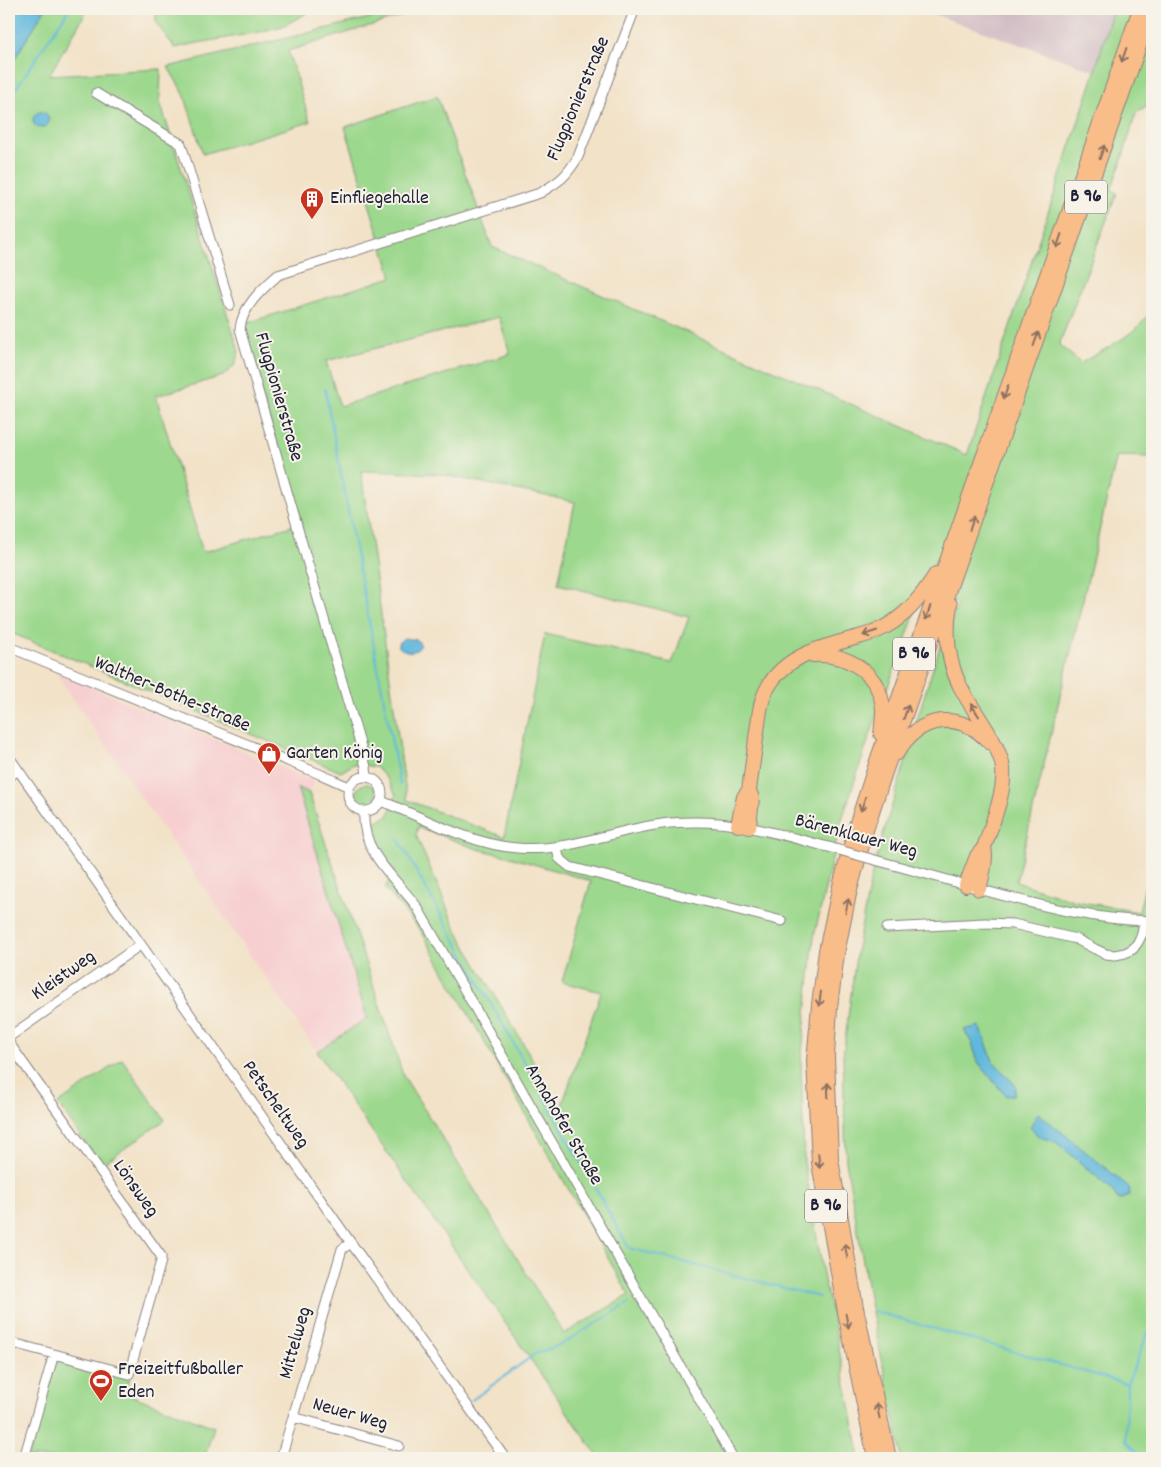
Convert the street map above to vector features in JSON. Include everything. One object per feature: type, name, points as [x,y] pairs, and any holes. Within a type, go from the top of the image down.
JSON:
[{"type":"highway","name":"B 96","points":[[875,1458],[845,1312],[819,1163],[814,1061],[826,951],[839,890],[856,826],[878,758],[1140,9]]},
{"type":"highway","name":"B 96","points":[[888,1458],[856,1308],[831,1160],[827,1056],[830,1007],[837,954],[864,839],[884,775],[1152,9]]},
{"type":"highway","points":[[743,826],[744,797],[749,791],[761,706],[767,688],[775,676],[787,664],[816,649],[875,632],[905,614],[927,589],[950,550]]},
{"type":"highway","points":[[956,569],[948,617],[949,651],[960,687],[986,728],[1002,763],[1002,788],[984,849],[985,859],[973,887]]},
{"type":"highway","points":[[805,655],[838,656],[849,660],[861,668],[871,679],[878,691],[883,709],[878,758]]},
{"type":"highway","points":[[884,775],[899,749],[910,735],[924,726],[940,721],[956,721],[974,728],[988,740],[998,753]]},
{"type":"street","name":"Flugpionierstraße","points":[[366,777],[362,747],[240,329],[241,321],[261,290],[278,275],[540,193],[554,185],[568,173],[578,157],[635,9]]},
{"type":"street","points":[[96,93],[181,144],[230,305]]},
{"type":"street","name":"Walther-Bothe-Straße","points":[[9,647],[349,787]]},
{"type":"street","name":"Petscheltweg","points":[[9,757],[504,1458]]},
{"type":"street","points":[[9,777],[18,770]]},
{"type":"street","points":[[366,777],[380,785],[382,792],[381,801],[375,809],[364,812],[350,804],[348,797],[349,787],[355,780],[366,777]]},
{"type":"street","name":"Bärenklauer Weg","points":[[381,801],[475,839],[518,848],[557,848],[637,828],[670,823],[743,826],[832,848],[1034,904],[1117,919],[1148,920],[1133,949],[1125,954],[1116,955],[1095,950],[1076,939],[1013,924],[985,923],[887,928]]},
{"type":"street","name":"Annahofer Straße","points":[[364,812],[364,822],[369,844],[377,859],[417,907],[733,1458]]},
{"type":"street","points":[[557,848],[559,858],[570,867],[782,921]]},
{"type":"street","name":"Kleistweg","points":[[9,1037],[140,945]]},
{"type":"street","name":"Lönsweg","points":[[9,1043],[161,1256],[129,1374],[54,1354]]},
{"type":"street","name":"Mittelweg","points":[[281,1458],[342,1249],[351,1243]]},
{"type":"street","points":[[9,1342],[54,1354],[24,1458]]},
{"type":"street","name":"Neuer Weg","points":[[293,1417],[399,1446]]},
{"type":"shaded area","points":[[919,9],[1124,9],[1101,73]]},
{"type":"shaded area","points":[[55,672],[314,781],[309,793],[297,788],[367,1018],[317,1052]]},
{"type":"green space","points":[[45,9],[88,9],[49,75],[161,69],[160,102],[239,351],[235,365],[223,376],[156,396],[203,552],[302,523],[244,338],[244,324],[392,277],[345,127],[437,96],[492,247],[967,455],[1094,75],[1113,9],[1152,9],[1152,87],[1146,106],[1136,113],[1111,189],[1117,193],[1059,345],[1081,363],[1130,333],[1139,326],[1152,309],[1152,457],[1117,456],[1016,882],[1076,901],[1139,912],[1152,855],[1152,901],[1150,910],[1152,910],[1152,1458],[902,1458],[869,1297],[846,1161],[843,1056],[857,948],[871,878],[939,649],[958,604],[919,589],[913,619],[869,738],[840,825],[814,937],[801,1062],[804,1162],[825,1285],[860,1458],[599,1458],[317,1052],[367,1018],[297,787],[309,793],[403,1075],[564,1334],[629,1295],[421,931],[385,888],[394,872],[375,843],[375,822],[388,816],[396,795],[387,779],[376,767],[354,764],[341,772],[9,632],[9,68]],"holes":[[[499,317],[510,354],[340,406],[326,361]],[[361,471],[440,474],[575,502],[558,584],[689,617],[672,663],[545,634],[504,837],[407,800]],[[418,827],[477,849],[591,881],[562,982],[601,992],[561,1108],[457,931],[416,835]],[[980,1027],[1006,1096],[978,1062],[972,1043],[964,1030]],[[1056,1142],[1130,1195],[1119,1200],[1110,1188]]]},
{"type":"green space","points":[[156,9],[314,9],[283,26],[175,48],[156,23]]},
{"type":"green space","points":[[406,9],[408,14],[288,51],[310,122],[203,154],[184,94],[168,67]]},
{"type":"green space","points":[[362,784],[370,784],[376,790],[376,798],[370,804],[362,804],[356,798],[356,790]]},
{"type":"green space","points":[[122,1059],[165,1120],[101,1165],[58,1104]]},
{"type":"green space","points":[[57,1357],[130,1378],[125,1393],[214,1427],[204,1458],[170,1458],[151,1453],[149,1458],[28,1458]]},
{"type":"water","points":[[14,9],[45,9],[9,68],[9,16]]},
{"type":"water","points":[[41,112],[49,120],[41,128],[33,120]]},
{"type":"water","points":[[404,638],[417,640],[421,645],[416,650],[410,652],[404,650],[398,646],[398,643]]},
{"type":"water","points":[[980,1026],[993,1061],[1016,1086],[1014,1095],[1006,1096],[978,1062],[972,1043],[964,1030]]},
{"type":"water","points":[[1038,1113],[1129,1187],[1130,1195],[1119,1200],[1110,1188],[1056,1142],[1039,1137],[1030,1127]]},
{"type":"waterway","points":[[9,99],[69,9]]},
{"type":"waterway","points":[[325,389],[400,785]]},
{"type":"waterway","points":[[397,837],[629,1248],[819,1297]]},
{"type":"waterway","points":[[472,1400],[535,1354],[562,1344],[629,1303]]},
{"type":"waterway","points":[[873,1311],[1127,1384]]},
{"type":"waterway","points":[[1143,1458],[1126,1440],[1127,1384],[1152,1323]]},
{"type":"place","name":"Einfliegehalle","points":[[312,220]]},
{"type":"place","name":"Garten König","points":[[269,775]]},
{"type":"place","name":"Freizeitfußballer Eden","points":[[101,1402]]}]
